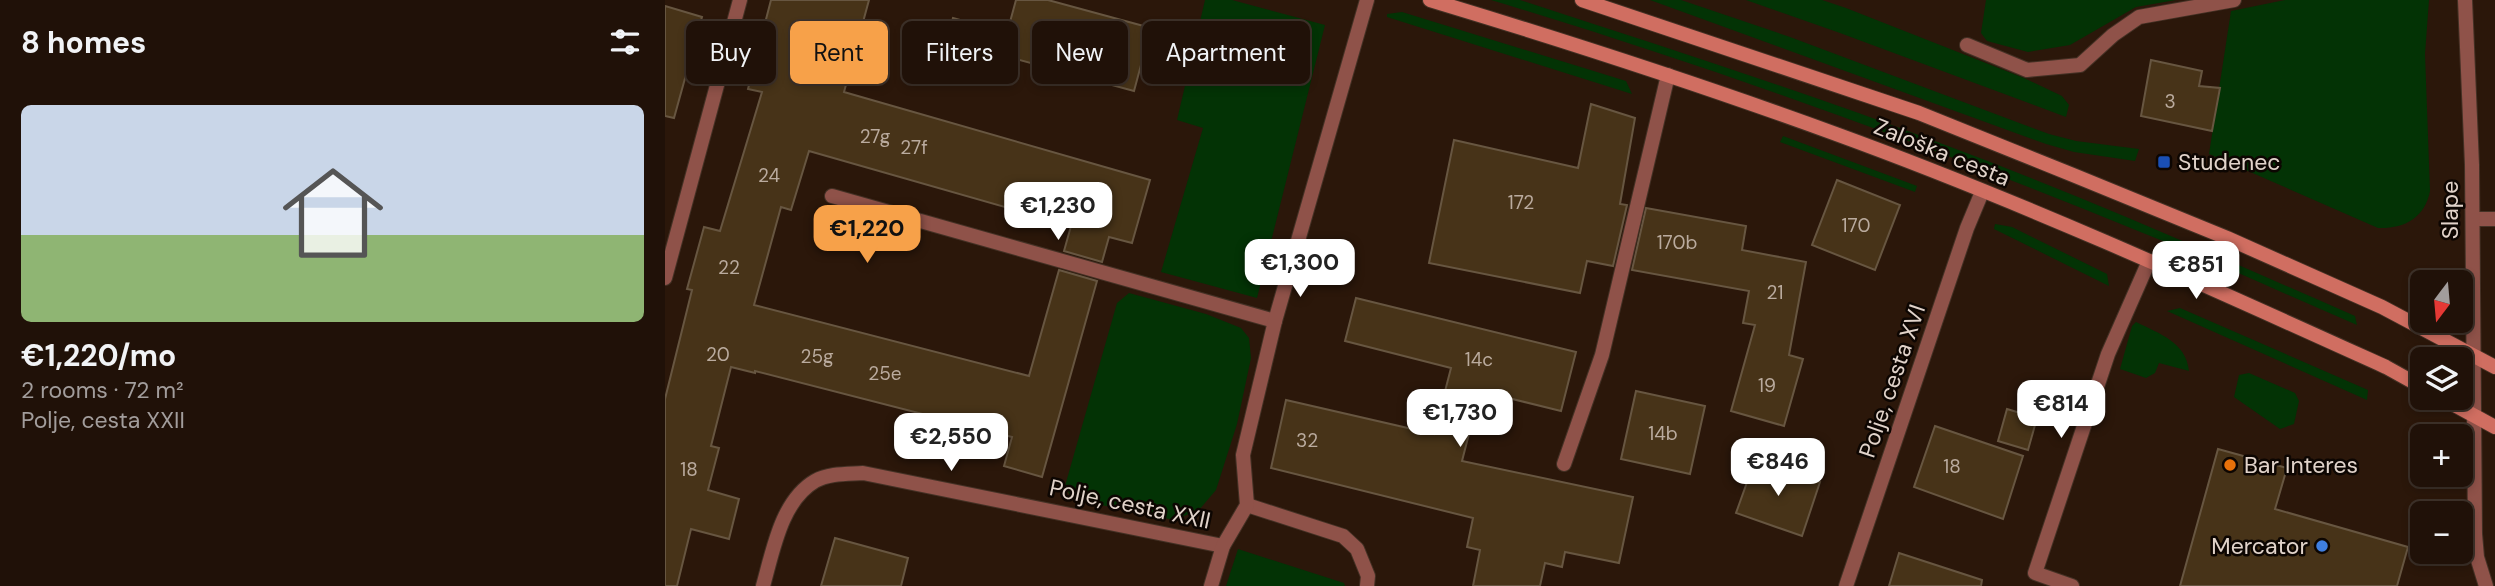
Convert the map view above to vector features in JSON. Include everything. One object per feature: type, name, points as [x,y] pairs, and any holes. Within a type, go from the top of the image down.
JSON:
[{"type":"main road","name":"Zaloška cesta","points":[[1430,0],[1668,75],[1838,135],[2149,261],[2375,362],[2410,381]]},
{"type":"main road","name":"Zaloška cesta","points":[[1582,0],[1735,50],[1957,129],[2227,238],[2382,307],[2458,347]]},
{"type":"main road","name":"Zaloška cesta","points":[[2473,355],[2495,366]]},
{"type":"main road","points":[[2463,410],[2495,427]]},
{"type":"street","points":[[665,278],[740,0]]},
{"type":"street","name":"Polje, cesta XXII","points":[[1211,586],[1223,546],[1247,505],[1243,456],[1275,321],[1367,0]]},
{"type":"street","points":[[1967,45],[2027,70],[2080,65],[2113,35],[2139,18],[2234,0]]},
{"type":"street","name":"Slape","points":[[2465,0],[2473,219],[2473,347]]},
{"type":"street","points":[[1564,464],[1602,355],[1668,75]]},
{"type":"street","name":"Polje, cesta XVI","points":[[1846,586],[1967,228],[1982,192]]},
{"type":"street","points":[[832,197],[1275,321]]},
{"type":"street","points":[[2473,219],[2495,219]]},
{"type":"street","points":[[2072,586],[2035,573],[2108,354],[2149,261]]},
{"type":"street","name":"Slape","points":[[2473,355],[2475,534],[2477,557],[2486,586]]},
{"type":"street","name":"Polje, cesta XXII","points":[[763,586],[780,527],[795,500],[815,481],[863,472],[1223,546]]},
{"type":"street","points":[[1247,505],[1343,536],[1357,548],[1368,576],[1367,586]]},
{"type":"green space","points":[[1205,0],[1232,0],[1325,25],[1257,298],[1161,272],[1203,128],[1177,120],[1185,84],[1310,84],[1310,21],[1200,21]]},
{"type":"green space","points":[[1491,0],[1520,0],[1784,87],[1940,143],[2097,205],[2252,271],[2355,316],[2357,325],[2166,242],[1898,137],[1736,79]]},
{"type":"green space","points":[[1650,0],[1681,0],[1790,37],[2049,134],[2076,141],[2139,149],[2135,161],[2074,152],[2046,144]]},
{"type":"green space","points":[[1746,0],[1822,0],[1846,8],[2024,78],[2062,96],[2069,105],[2066,117],[1840,33]]},
{"type":"green space","points":[[1986,0],[2176,0],[2136,7],[2070,45],[2028,52],[1987,41],[1981,33]]},
{"type":"green space","points":[[2285,0],[2429,0],[2425,54],[2430,191],[2418,215],[2405,224],[2378,228],[2209,154],[2231,11]]},
{"type":"green space","points":[[1402,12],[1626,81],[1632,94],[1387,17],[1387,14]]},
{"type":"green space","points":[[1783,136],[1917,186],[1915,192],[1780,142]]},
{"type":"green space","points":[[1995,224],[2012,227],[2107,274],[2109,286],[1994,229]]},
{"type":"green space","points":[[1129,293],[1206,314],[1241,328],[1249,338],[1251,358],[1237,424],[1216,490],[1199,510],[1174,520],[1072,499],[1065,486],[1117,303]]},
{"type":"green space","points":[[2180,308],[2368,390],[2367,400],[2167,311]]},
{"type":"green space","points":[[2136,322],[2163,335],[2177,346],[2187,361],[2189,371],[2159,363],[2155,373],[2146,378],[2120,369],[2132,326]]},
{"type":"green space","points":[[2249,373],[2295,393],[2299,401],[2294,424],[2280,429],[2234,397],[2239,375]]},
{"type":"green space","points":[[1238,549],[1344,583],[1345,586],[1226,586]]},
{"type":"building","points":[[771,0],[869,0],[863,21],[790,21],[790,84],[846,84],[844,92],[1150,180],[1132,243],[1109,237],[1102,262],[1064,251],[1071,226],[809,151],[791,210],[781,207],[754,305],[1029,376],[1059,270],[1097,281],[1042,477],[1004,466],[1012,437],[731,367],[711,446],[719,448],[708,490],[739,499],[729,539],[691,529],[677,586],[665,586],[665,399],[692,290],[687,289],[704,227],[720,231],[762,92],[748,89],[749,84],[776,84],[776,21],[766,21]]},
{"type":"building","points":[[1016,0],[1048,0],[1125,21],[1032,21],[1032,63],[1018,60],[1018,21],[1010,21]]},
{"type":"building","points":[[665,6],[702,17],[701,21],[686,21],[686,75],[674,118],[665,116]]},
{"type":"building","points":[[1128,22],[1142,26],[1142,61],[1134,91],[1108,84],[1128,84]]},
{"type":"building","points":[[2151,60],[2202,71],[2199,86],[2220,88],[2212,131],[2141,116]]},
{"type":"building","points":[[1591,104],[1635,118],[1620,204],[1627,205],[1613,266],[1587,261],[1580,293],[1429,263],[1454,140],[1578,168]]},
{"type":"building","points":[[1837,180],[1900,205],[1875,270],[1812,245]]},
{"type":"building","points":[[1646,208],[1746,226],[1742,250],[1806,262],[1789,355],[1803,359],[1784,426],[1731,411],[1755,325],[1743,323],[1749,291],[1632,270]]},
{"type":"building","points":[[1356,298],[1576,352],[1561,411],[1480,391],[1462,461],[1633,497],[1619,563],[1565,552],[1562,567],[1545,563],[1540,586],[1473,586],[1480,550],[1467,547],[1473,518],[1271,468],[1286,400],[1434,434],[1451,368],[1345,341]]},
{"type":"building","points":[[1636,391],[1705,406],[1690,474],[1621,459]]},
{"type":"building","points":[[2007,409],[2037,418],[2028,450],[1998,441]]},
{"type":"building","points":[[1935,426],[2023,456],[2003,519],[1914,487]]},
{"type":"building","points":[[2218,449],[2287,468],[2275,509],[2408,547],[2397,586],[2180,586]]},
{"type":"building","points":[[1755,460],[1820,482],[1802,536],[1736,513]]},
{"type":"building","points":[[835,538],[908,558],[901,586],[821,586]]},
{"type":"building","points":[[1899,553],[1982,580],[1981,586],[1889,586]]},
{"type":"place","name":"Studenec","points":[[2164,162]]},
{"type":"place","name":"Bar Interes","points":[[2230,465]]},
{"type":"place","name":"Mercator","points":[[2322,546]]}]
